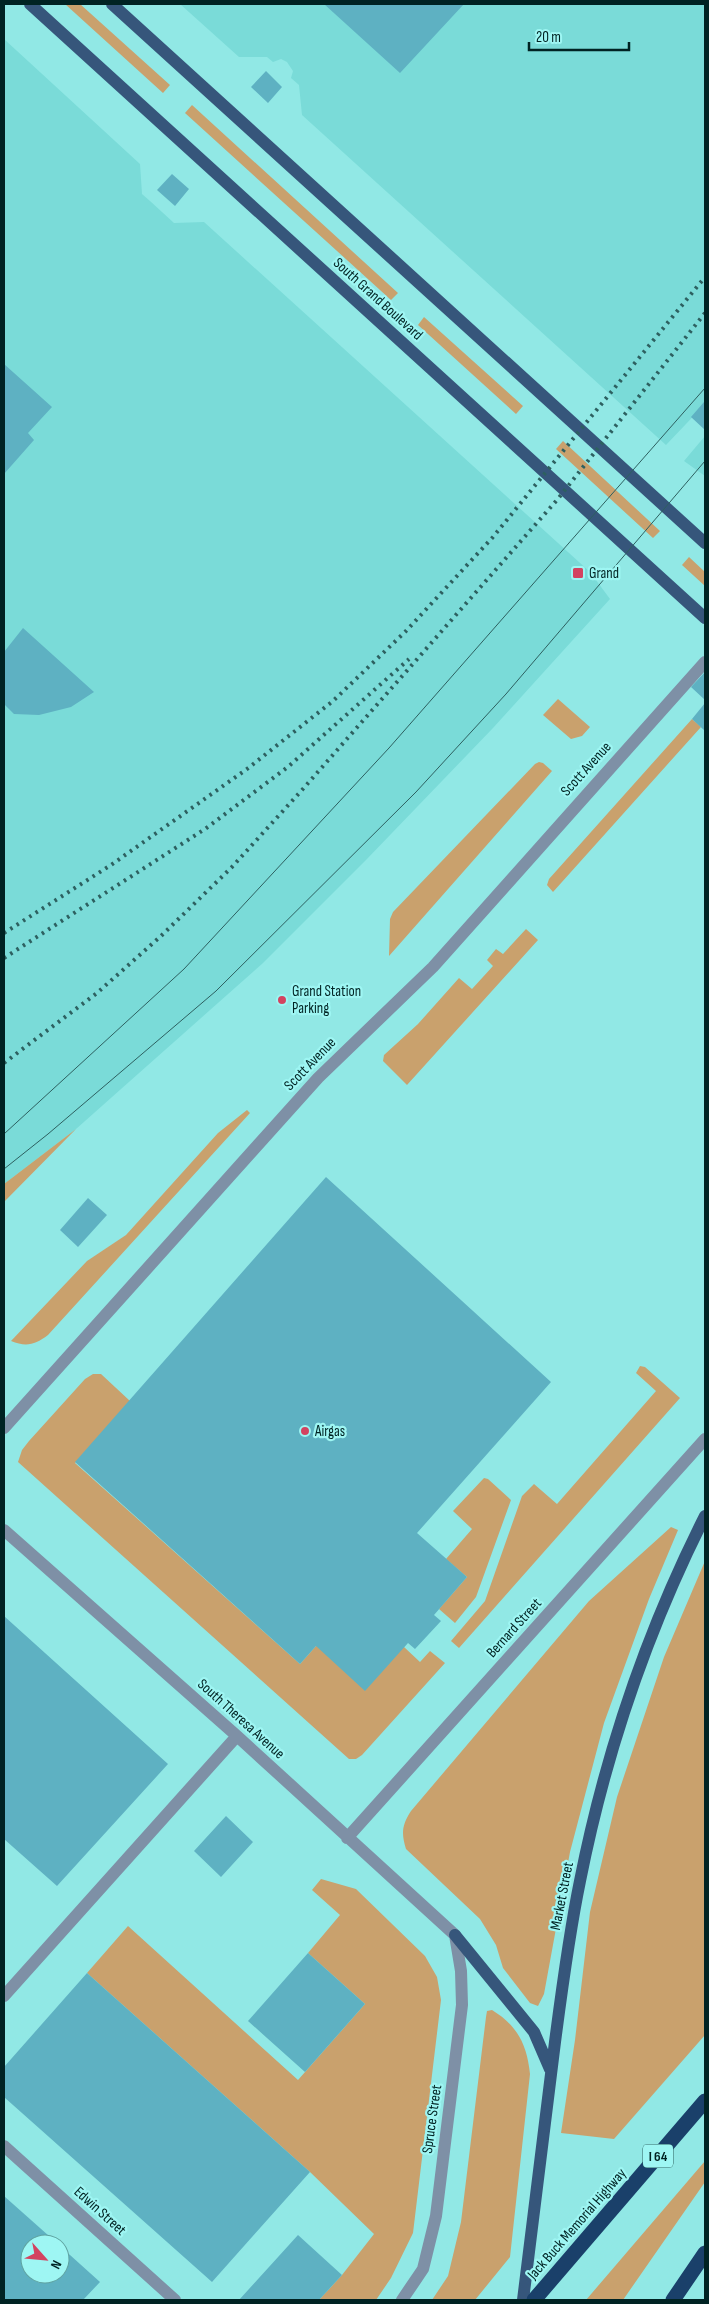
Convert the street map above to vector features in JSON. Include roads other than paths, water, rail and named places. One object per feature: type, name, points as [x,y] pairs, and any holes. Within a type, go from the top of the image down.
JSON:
[{"type":"highway","name":"Jack Buck Memorial Highway","points":[[534,2300],[705,2101]]},
{"type":"highway","points":[[673,2300],[705,2254]]},
{"type":"main road","name":"South Grand Boulevard","points":[[30,4],[705,618]]},
{"type":"main road","points":[[112,4],[705,543]]},
{"type":"main road","name":"Market Street","points":[[523,2300],[551,2072],[580,1881],[608,1767],[630,1698],[659,1618],[705,1516]]},
{"type":"main road","points":[[455,1935],[534,2032],[551,2072]]},
{"type":"street","name":"Scott Avenue","points":[[4,1428],[318,1078],[433,967],[705,662]]},
{"type":"street","name":"Bernard Street","points":[[347,1838],[705,1439]]},
{"type":"street","name":"South Theresa Avenue","points":[[4,1530],[236,1736],[455,1935]]},
{"type":"street","points":[[4,1996],[236,1736]]},
{"type":"street","name":"Spruce Street","points":[[402,2300],[423,2269],[436,2216],[462,2004],[461,1971],[455,1935]]},
{"type":"street","name":"Edwin Street","points":[[4,2146],[175,2300]]},
{"type":"tram line","points":[[4,1134],[184,969],[389,748],[705,388]]},
{"type":"tram line","points":[[4,1169],[216,991],[416,792],[506,694],[705,461]]},
{"type":"railway","points":[[4,933],[111,865],[247,769],[333,701],[406,631],[493,537],[705,277]]},
{"type":"railway","points":[[4,1063],[97,993],[161,936],[232,867],[557,500],[705,313]]},
{"type":"railway","points":[[4,958],[205,829],[289,766],[409,659]]},
{"type":"place","name":"Grand","points":[[578,573]]},
{"type":"place","name":"Grand Station Parking","points":[[282,1000]]},
{"type":"place","name":"Airgas","points":[[305,1431]]}]
